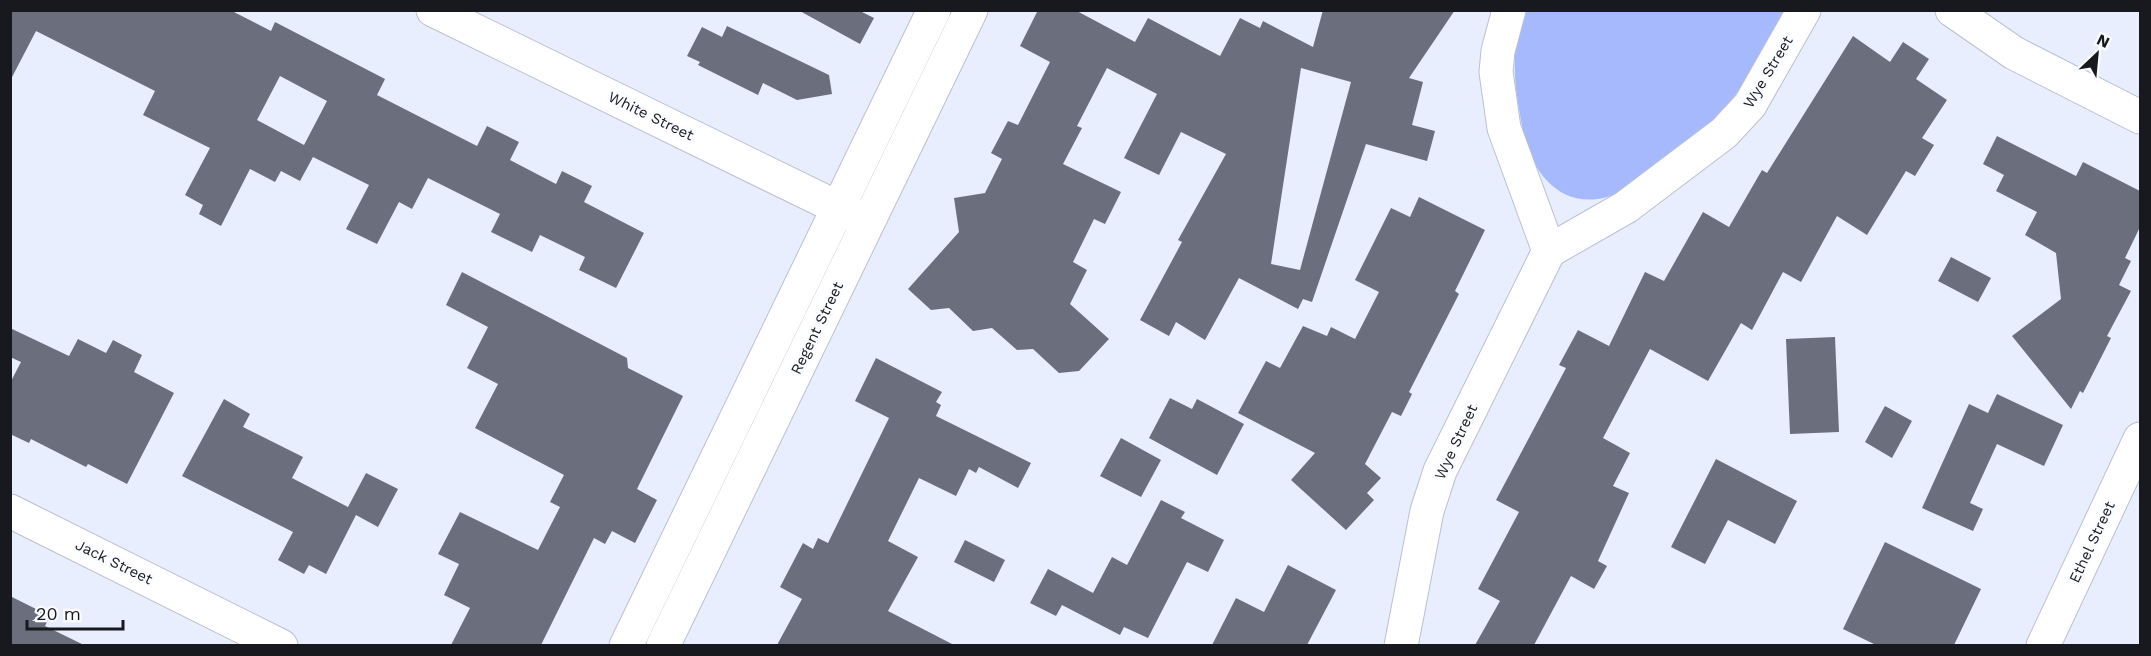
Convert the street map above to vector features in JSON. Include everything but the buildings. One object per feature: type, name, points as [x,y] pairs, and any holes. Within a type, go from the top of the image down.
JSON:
[{"type":"street","name":"White Street","points":[[434,10],[868,222]]},
{"type":"street","points":[[626,645],[934,10]]},
{"type":"street","name":"Regent Street","points":[[663,645],[971,10]]},
{"type":"street","points":[[1509,10],[1498,51],[1496,72],[1504,128],[1549,251]]},
{"type":"street","name":"Wye Street","points":[[1401,645],[1427,511],[1440,471],[1549,251],[1626,207],[1724,133],[1750,105],[1804,10]]},
{"type":"street","points":[[1952,10],[2014,53],[2140,117]]},
{"type":"street","name":"Ethel Street","points":[[2043,645],[2140,439]]},
{"type":"street","name":"Jack Street","points":[[10,512],[281,645]]},
{"type":"shaded area","points":[[1526,10],[1787,11],[1745,81],[1717,116],[1635,184],[1617,194],[1591,200],[1562,193],[1551,184],[1541,173],[1527,146],[1515,70],[1517,41]]}]
